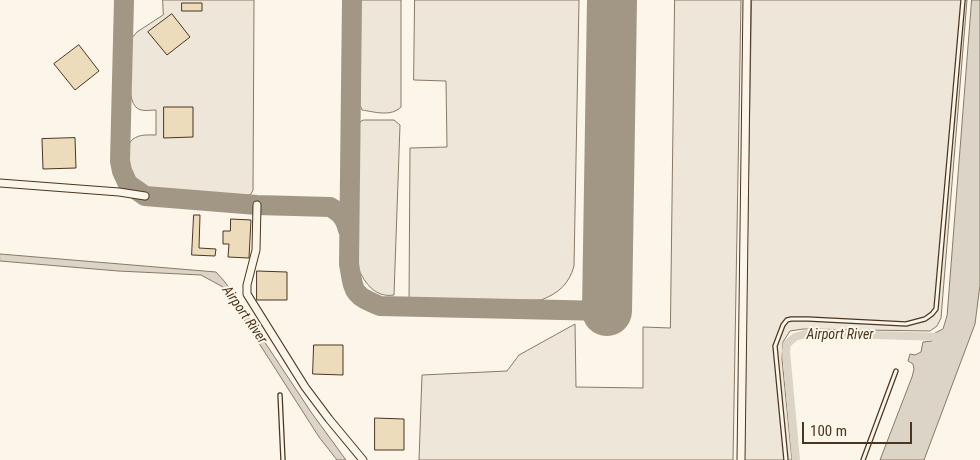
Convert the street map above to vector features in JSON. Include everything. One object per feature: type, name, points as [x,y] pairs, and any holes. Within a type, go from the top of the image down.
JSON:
[{"type":"street","points":[[741,460],[747,0]]},
{"type":"street","points":[[0,183],[119,192],[145,196]]},
{"type":"street","points":[[257,205],[256,250],[247,285],[247,294],[305,387],[329,420],[363,460]]},
{"type":"lane","points":[[786,460],[775,346],[783,325],[787,320],[808,319],[906,324],[925,319],[936,309],[963,0]]},
{"type":"lane","points":[[863,460],[896,371]]},
{"type":"lane","points":[[280,395],[283,460]]},
{"type":"shaded area","points":[[163,0],[254,0],[253,190],[251,194],[245,197],[155,191],[140,184],[131,173],[127,154],[128,148],[133,139],[138,136],[156,135],[156,110],[141,110],[133,103],[130,87],[131,39],[137,32],[163,15]]},
{"type":"shaded area","points":[[361,0],[401,0],[401,107],[393,112],[383,113],[362,110],[360,105]]},
{"type":"shaded area","points":[[415,0],[579,0],[574,266],[566,283],[558,291],[541,300],[409,302],[410,148],[447,147],[446,81],[414,80]]},
{"type":"shaded area","points":[[675,0],[741,0],[733,460],[419,460],[422,375],[507,371],[519,355],[575,324],[576,387],[643,388],[643,327],[670,328]]},
{"type":"shaded area","points":[[752,0],[967,0],[941,318],[937,326],[930,331],[803,329],[790,331],[783,342],[782,359],[792,460],[744,460]]},
{"type":"shaded area","points":[[364,120],[394,120],[400,125],[394,295],[382,294],[372,289],[358,268],[358,127],[360,122]]},
{"type":"water","points":[[972,0],[980,0],[980,285],[975,324],[924,460],[880,460],[912,377],[914,369],[913,364],[908,361],[910,354],[915,355],[921,352],[923,342],[932,341],[935,333],[943,329],[947,316]]},
{"type":"water","points":[[0,254],[216,272],[225,282],[311,412],[346,460],[337,460],[319,437],[223,287],[201,275],[118,271],[0,261]]},
{"type":"building","points":[[182,3],[202,3],[202,11],[182,11]]},
{"type":"building","points":[[172,14],[190,37],[167,55],[148,32]]},
{"type":"building","points":[[79,45],[99,71],[75,90],[54,64]]},
{"type":"building","points":[[164,107],[193,107],[193,137],[164,138]]},
{"type":"building","points":[[75,138],[76,168],[43,169],[42,139]]},
{"type":"building","points":[[194,215],[200,215],[199,248],[216,249],[215,256],[192,255]]},
{"type":"building","points":[[231,219],[251,220],[249,258],[228,257],[229,244],[223,244],[223,231],[230,231]]},
{"type":"building","points":[[257,271],[287,272],[287,300],[257,300]]},
{"type":"building","points":[[314,345],[343,345],[343,375],[313,374]]},
{"type":"building","points":[[375,418],[404,419],[404,450],[375,450]]},
{"type":"waterway","name":"Airport River","points":[[796,460],[786,351],[787,344],[795,337],[808,333],[942,337]]},
{"type":"taxiway","points":[[124,0],[120,161],[128,184],[145,196],[257,205],[330,207],[342,216],[348,230]]},
{"type":"taxiway","points":[[352,0],[349,264],[352,281],[359,295],[380,306],[607,311]]},
{"type":"runway","points":[[607,311],[612,0]]}]
